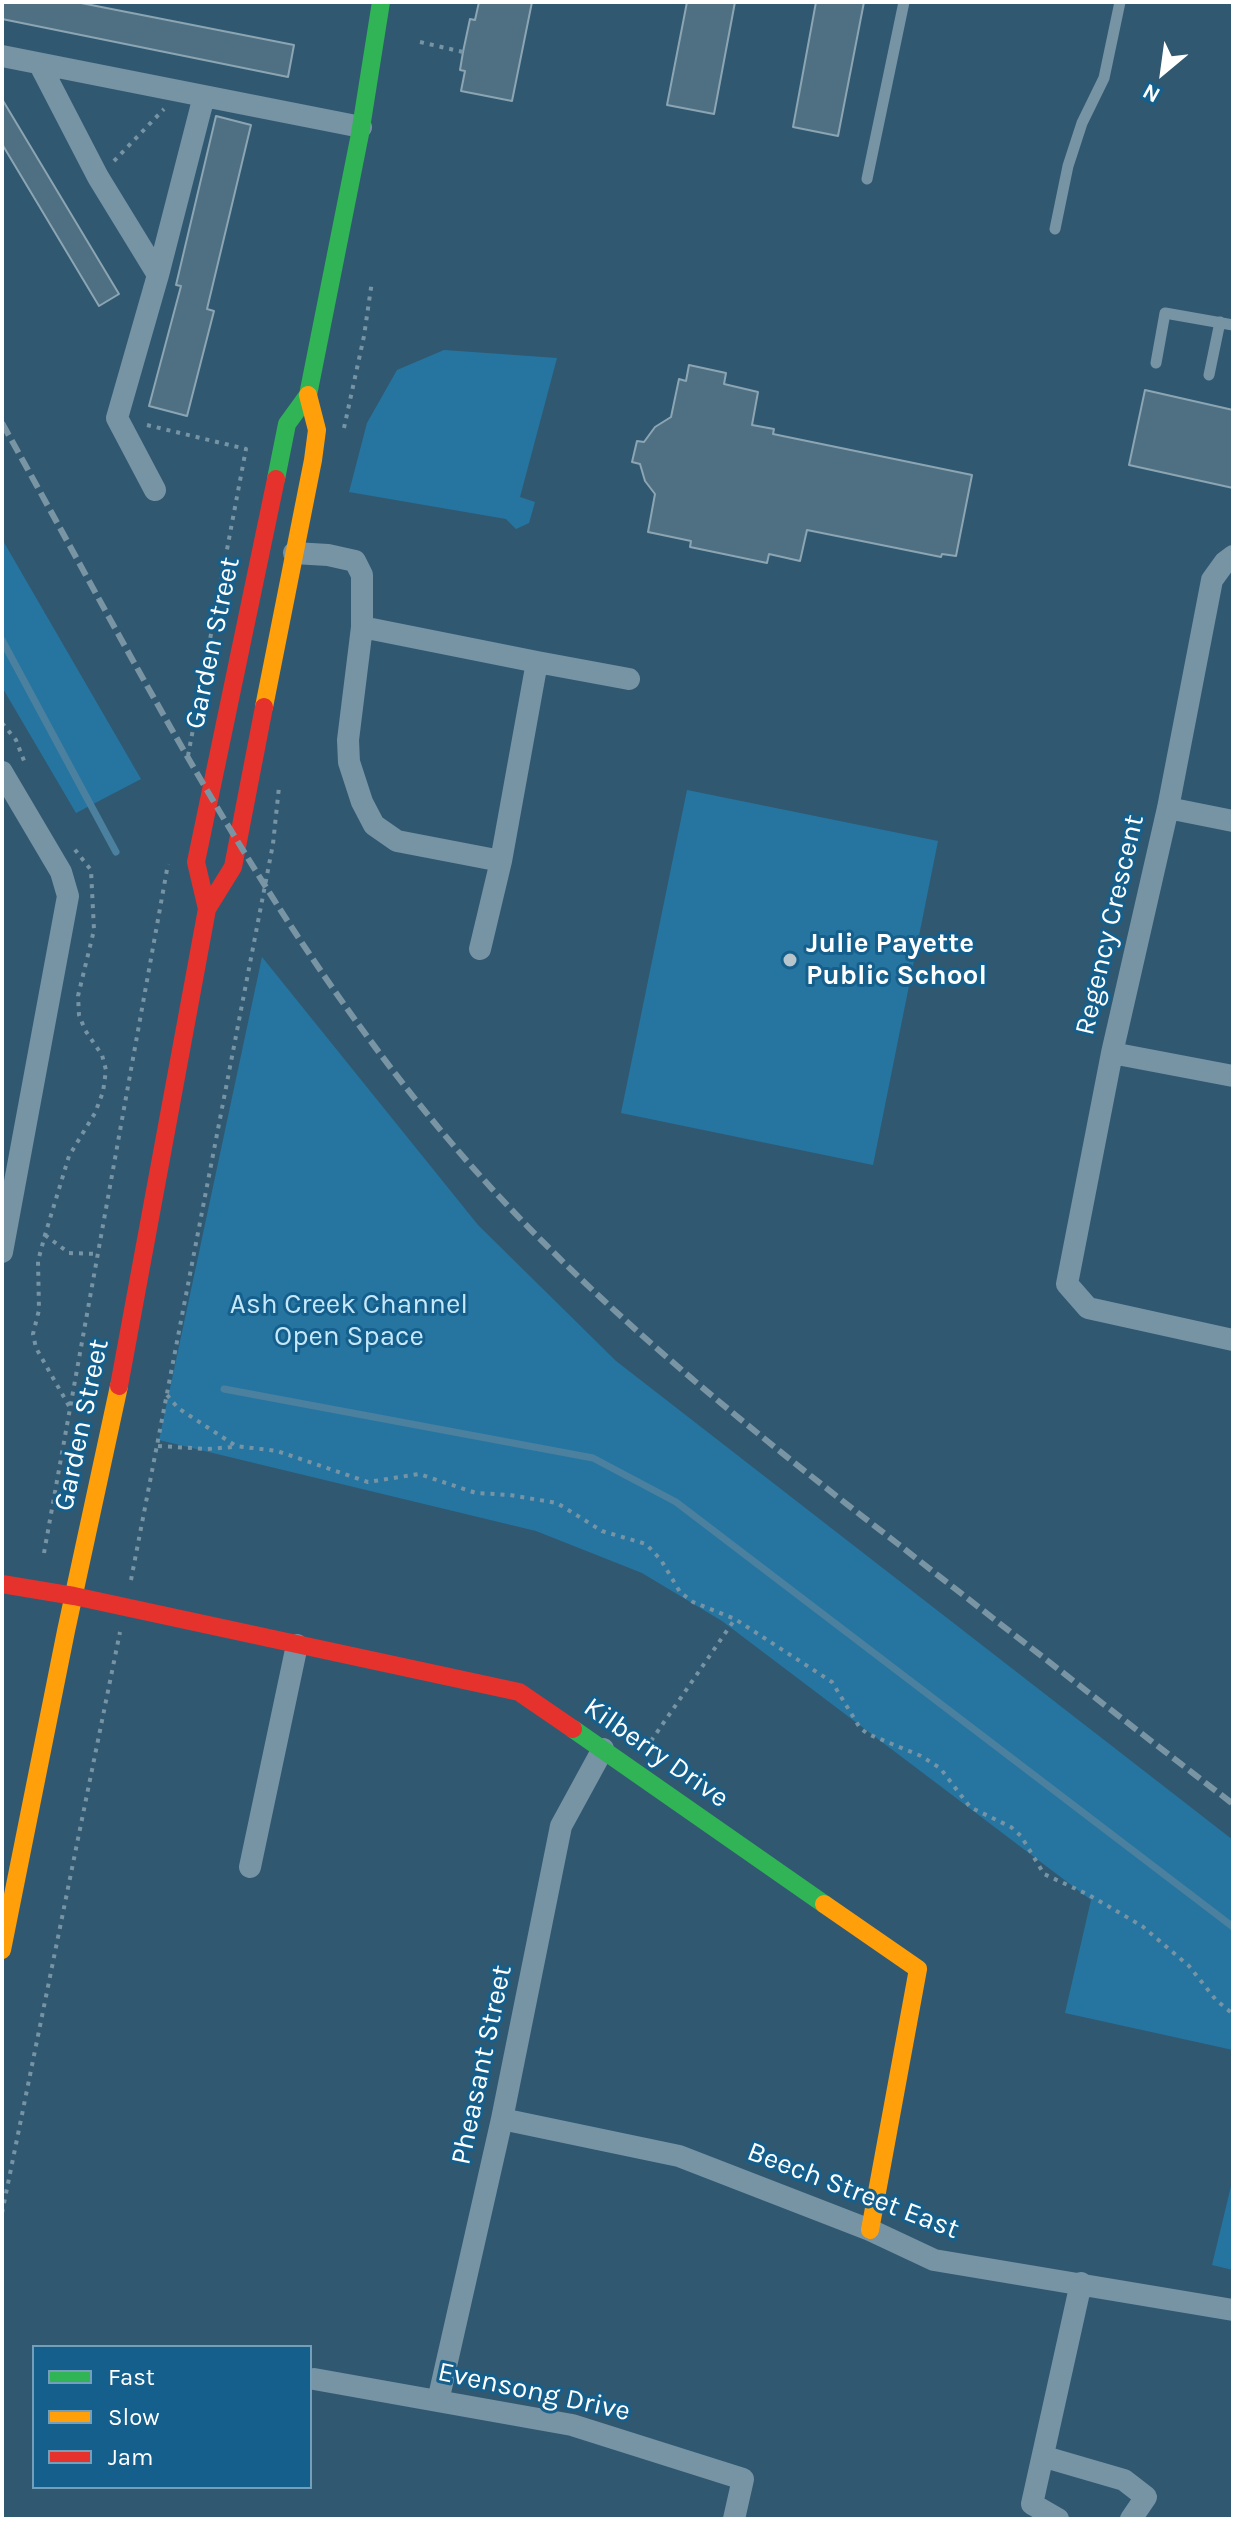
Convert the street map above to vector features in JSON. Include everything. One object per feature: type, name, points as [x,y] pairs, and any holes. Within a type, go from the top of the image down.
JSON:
[{"type":"street","name":"Garden Street","points":[[207,909],[196,862],[287,424],[308,395],[361,127],[381,2]]},
{"type":"street","points":[[2,56],[361,127]]},
{"type":"street","points":[[40,65],[98,177],[158,275]]},
{"type":"street","points":[[155,490],[117,418],[204,96]]},
{"type":"street","name":"Garden Street","points":[[2,1950],[116,1404],[207,909],[233,867],[317,430],[308,395]]},
{"type":"street","points":[[270,502],[279,539],[294,553],[328,555],[355,561],[362,575],[362,627],[348,740],[349,762],[362,802],[374,825],[397,841],[501,861]]},
{"type":"street","name":"Regency Crescent","points":[[1233,556],[1212,580],[1168,808],[1112,1053],[1067,1284],[1088,1308],[1233,1340]]},
{"type":"street","points":[[362,627],[629,679]]},
{"type":"street","points":[[480,949],[501,861],[537,662]]},
{"type":"street","points":[[2,772],[61,872],[68,896],[2,1252]]},
{"type":"street","points":[[1168,808],[1233,821]]},
{"type":"street","points":[[1112,1053],[1233,1076]]},
{"type":"street","name":"Kilberry Drive","points":[[2,1584],[74,1596],[519,1692],[918,1969],[870,2230]]},
{"type":"street","points":[[250,1867],[297,1645]]},
{"type":"street","name":"Pheasant Street","points":[[438,2401],[502,2119],[561,1826],[603,1749]]},
{"type":"street","name":"Beech Street East","points":[[502,2119],[679,2156],[870,2230],[934,2260],[1233,2310]]},
{"type":"street","points":[[1058,2519],[1032,2504],[1045,2457],[1081,2283]]},
{"type":"street","name":"Evensong Drive","points":[[314,2379],[572,2425],[743,2479],[734,2519]]},
{"type":"street","points":[[1045,2457],[1124,2480],[1146,2497],[1131,2519]]},
{"type":"lane","points":[[867,179],[904,2]]},
{"type":"lane","points":[[1055,229],[1068,166],[1082,123],[1104,78],[1120,2]]},
{"type":"lane","points":[[1156,363],[1165,313],[1233,325]]},
{"type":"lane","points":[[1209,375],[1220,322]]},
{"type":"path","points":[[420,42],[463,52]]},
{"type":"path","points":[[98,177],[181,91]]},
{"type":"path","points":[[344,429],[372,281]]},
{"type":"path","points":[[117,418],[246,449],[184,775]]},
{"type":"path","points":[[2,723],[16,740],[30,777]]},
{"type":"path","points":[[2,2213],[167,1395],[273,844],[280,774]]},
{"type":"path","points":[[70,1408],[36,1348],[33,1334],[39,1310],[38,1261],[45,1235],[69,1156],[95,1113],[103,1092],[106,1070],[102,1055],[79,1015],[78,996],[94,930],[91,870],[72,845]]},
{"type":"path","points":[[44,1553],[170,852]]},
{"type":"path","points":[[45,1235],[69,1253],[98,1254]]},
{"type":"path","points":[[167,1395],[178,1408],[236,1446]]},
{"type":"path","points":[[157,1446],[207,1449],[236,1446],[277,1451],[368,1482],[419,1474],[476,1493],[557,1503],[602,1531],[646,1544],[661,1560],[680,1592],[693,1602],[735,1619],[832,1682],[860,1728],[931,1761],[970,1807],[1011,1827],[1021,1836],[1044,1874],[1142,1926],[1170,1947],[1216,2000],[1233,2014]]},
{"type":"path","points":[[651,1741],[735,1619]]},
{"type":"green space","points":[[444,350],[557,358],[520,497],[535,502],[529,523],[516,529],[506,519],[349,492],[367,423],[397,370]]},
{"type":"green space","points":[[2,539],[141,779],[76,813],[2,687]]},
{"type":"green space","points":[[687,790],[938,841],[873,1165],[621,1113]]},
{"type":"green space","name":"Ash Creek Channel Open Space","points":[[262,957],[478,1225],[616,1361],[1233,1840],[1233,2050],[1065,2013],[1091,1900],[722,1621],[642,1573],[536,1531],[159,1440]]},
{"type":"green space","points":[[1233,2178],[1233,2270],[1212,2265]]},
{"type":"building","points":[[2,2],[76,2],[294,45],[288,77],[2,19]]},
{"type":"building","points":[[479,2],[532,2],[512,101],[461,91],[465,71],[460,70],[463,52],[470,19],[475,20]]},
{"type":"building","points":[[687,2],[735,2],[714,114],[667,105]]},
{"type":"building","points":[[816,2],[864,2],[838,136],[793,127]]},
{"type":"building","points":[[2,99],[119,294],[99,306],[2,144]]},
{"type":"building","points":[[216,116],[251,125],[207,309],[214,311],[187,416],[149,406],[181,286],[176,285]]},
{"type":"building","points":[[689,365],[726,373],[724,384],[758,392],[752,425],[774,429],[773,434],[972,475],[956,556],[942,554],[941,557],[807,530],[800,561],[769,554],[767,563],[690,547],[691,541],[648,532],[655,494],[645,481],[640,464],[632,462],[637,441],[644,442],[655,427],[671,417],[679,379],[686,381]]},
{"type":"building","points":[[1145,390],[1233,410],[1233,488],[1129,465]]},
{"type":"waterway","points":[[2,640],[116,852]]},
{"type":"waterway","points":[[224,1389],[593,1458],[676,1502],[1233,1927]]},
{"type":"railway","points":[[2,423],[168,723],[287,919],[351,1014],[420,1105],[494,1191],[589,1286],[688,1376],[845,1503],[1233,1804]]},
{"type":"traffic: fast","points":[[276,479],[287,424],[308,395],[360,134],[381,2]]},
{"type":"traffic: fast","points":[[573,1729],[824,1904]]},
{"type":"traffic: slow","points":[[264,707],[313,460],[317,430],[308,395]]},
{"type":"traffic: slow","points":[[2,1950],[119,1386]]},
{"type":"traffic: slow","points":[[824,1904],[918,1969],[870,2230]]},
{"type":"traffic: jam","points":[[207,909],[196,862],[276,479]]},
{"type":"traffic: jam","points":[[119,1386],[207,909],[233,867],[264,707]]},
{"type":"traffic: jam","points":[[2,1584],[74,1596],[519,1692],[573,1729]]},
{"type":"place","name":"Julie Payette Public School","points":[[790,960]]}]
